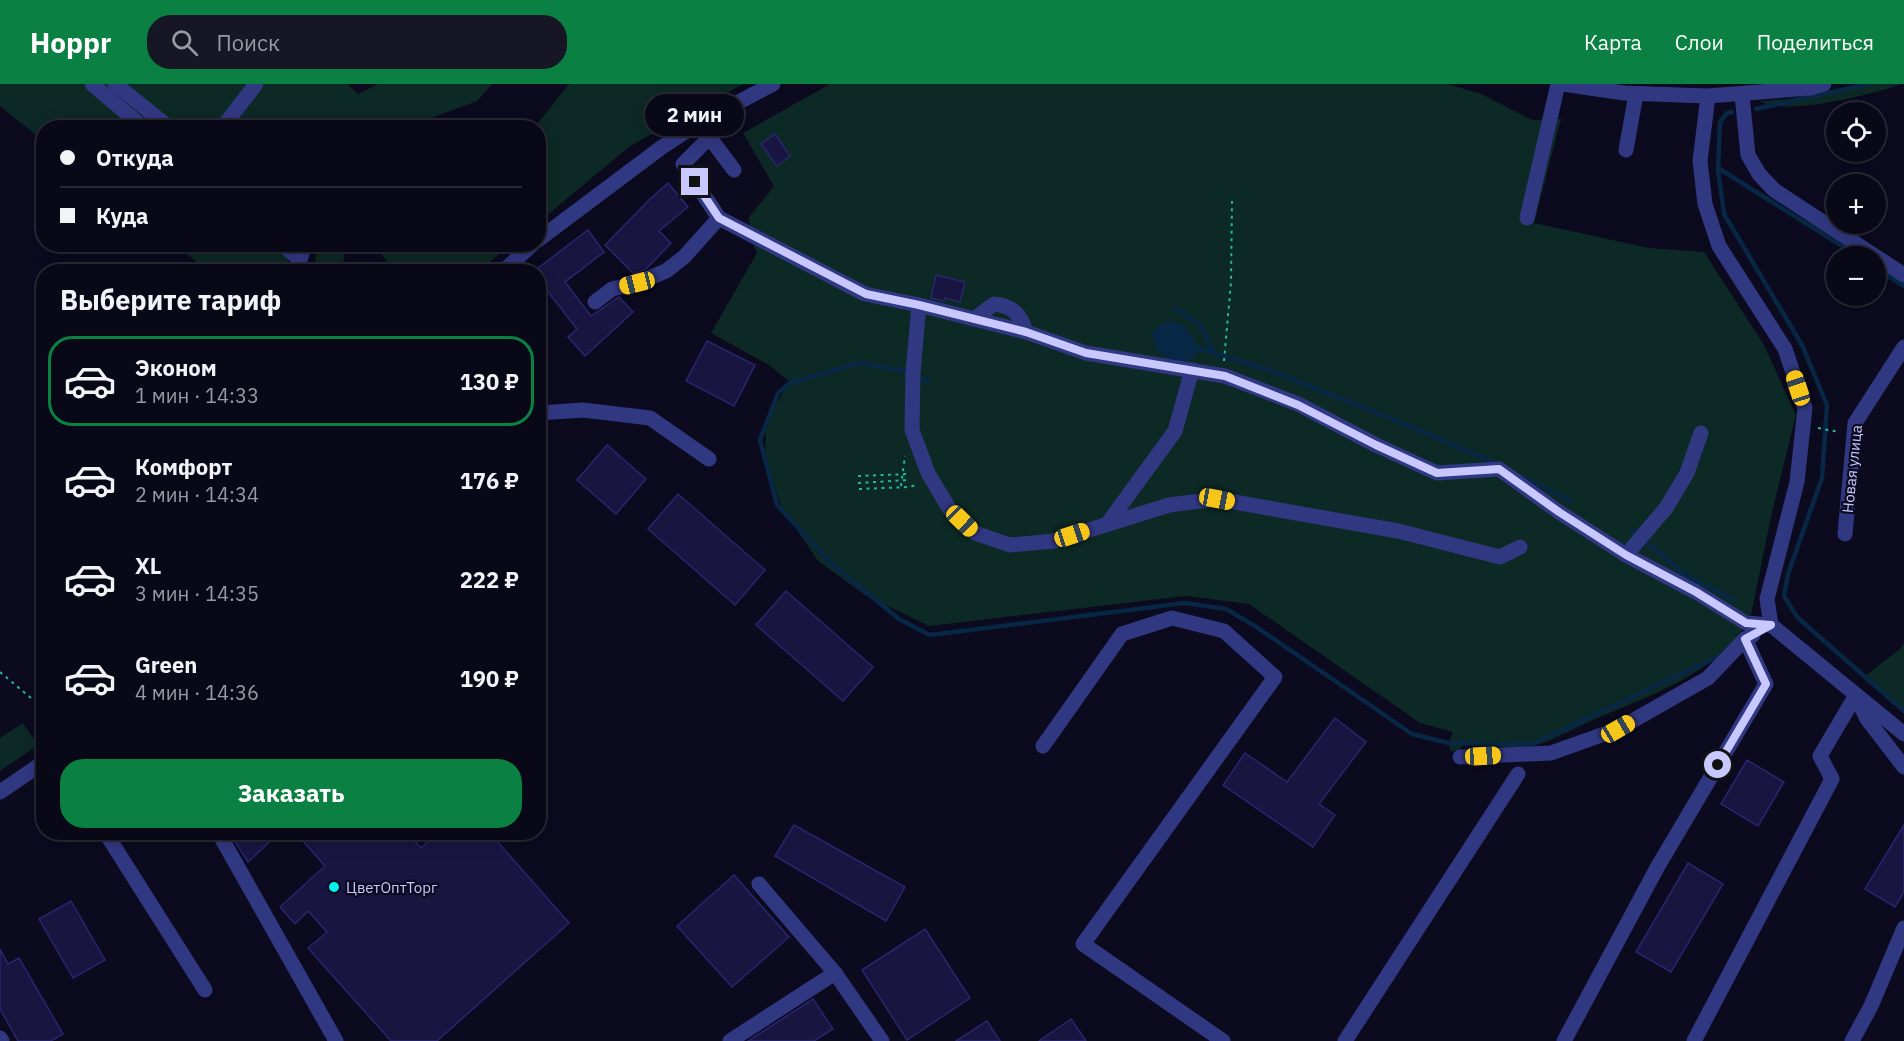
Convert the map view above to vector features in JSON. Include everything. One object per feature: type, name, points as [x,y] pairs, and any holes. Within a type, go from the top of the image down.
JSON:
[{"type":"street","points":[[92,84],[135,120]]},
{"type":"street","points":[[115,84],[160,120]]},
{"type":"street","points":[[228,120],[256,84]]},
{"type":"street","points":[[546,234],[662,147],[699,123],[773,84]]},
{"type":"street","points":[[1527,218],[1560,84],[1636,94],[1708,96],[1810,88],[1824,84]]},
{"type":"street","points":[[1626,150],[1636,94]]},
{"type":"street","points":[[1742,95],[1748,155],[1759,174],[1774,190],[1904,275]]},
{"type":"street","points":[[1708,96],[1700,161],[1705,204],[1719,246],[1785,349],[1805,408],[1797,482],[1767,599],[1771,625]]},
{"type":"street","points":[[699,123],[734,170]]},
{"type":"street","points":[[710,137],[683,164],[719,218],[866,294],[974,319],[994,304],[1001,305],[1022,318],[1026,332],[1086,353],[1225,376],[1298,405],[1437,473],[1499,469],[1559,512],[1626,555],[1696,592],[1746,623],[1771,625],[1904,734]]},
{"type":"street","points":[[595,302],[612,289],[637,283],[666,271],[684,257],[719,218]]},
{"type":"street","points":[[511,264],[523,252]]},
{"type":"street","points":[[919,305],[913,373],[912,430],[928,473],[950,510],[975,533],[1010,545],[1054,541],[1170,505],[1217,499],[1398,531],[1500,557],[1520,547]]},
{"type":"street","name":"Новая улица","points":[[1845,534],[1855,423],[1904,347]]},
{"type":"street","points":[[1108,523],[1175,431],[1192,370]]},
{"type":"street","points":[[546,412],[583,410],[650,418],[709,459]]},
{"type":"street","points":[[1626,555],[1671,499],[1687,473],[1701,433]]},
{"type":"street","points":[[1043,746],[1122,634],[1172,618],[1224,631],[1275,677],[1083,944],[1222,1041]]},
{"type":"street","points":[[1460,758],[1551,753],[1618,729],[1708,678],[1745,639],[1771,625]]},
{"type":"street","points":[[1564,1041],[1658,866],[1766,684],[1745,639]]},
{"type":"street","points":[[1856,695],[1867,719],[1904,767]]},
{"type":"street","points":[[1694,1041],[1832,779],[1820,756],[1856,695]]},
{"type":"street","points":[[0,792],[36,767]]},
{"type":"street","points":[[1345,1041],[1518,774]]},
{"type":"street","points":[[110,840],[205,990]]},
{"type":"street","points":[[223,840],[336,1041]]},
{"type":"street","points":[[759,884],[835,973],[882,1041]]},
{"type":"street","points":[[1852,1041],[1871,1006],[1904,928]]},
{"type":"street","points":[[730,1041],[835,973]]},
{"type":"path","points":[[1225,376],[1232,201]]},
{"type":"path","points":[[1818,428],[1832,430]]},
{"type":"path","points":[[901,487],[905,448],[912,430]]},
{"type":"path","points":[[858,476],[909,474]]},
{"type":"path","points":[[858,483],[909,480]]},
{"type":"path","points":[[859,489],[910,487]]},
{"type":"path","points":[[0,672],[36,702]]},
{"type":"green space","points":[[0,84],[262,84],[259,92],[264,84],[347,84],[358,94],[378,84],[492,84],[477,101],[426,120],[36,120],[36,135],[0,106]]},
{"type":"green space","points":[[569,84],[743,84],[630,146],[546,216],[546,120],[541,120]]},
{"type":"green space","points":[[830,84],[1447,84],[1481,94],[1532,120],[1561,119],[1534,223],[1649,248],[1704,252],[1764,345],[1796,415],[1772,512],[1751,615],[1738,635],[1702,668],[1681,681],[1554,739],[1532,746],[1463,745],[1458,751],[1450,751],[1449,743],[1453,732],[1420,723],[1249,604],[1186,596],[929,626],[865,595],[818,561],[782,508],[765,461],[766,419],[790,382],[769,365],[711,333],[757,253],[748,233],[749,217],[774,186],[743,133]]},
{"type":"green space","points":[[1862,84],[1902,84],[1851,98],[1809,105],[1773,105],[1760,101],[1811,96]]},
{"type":"green space","points":[[184,252],[296,252],[286,264],[200,264]]},
{"type":"green space","points":[[315,252],[345,252],[343,264],[316,264]]},
{"type":"green space","points":[[502,252],[487,264],[388,264],[381,253]]},
{"type":"green space","points":[[1904,643],[1904,709],[1865,676],[1900,649]]},
{"type":"green space","points":[[23,723],[36,742],[36,746],[0,771],[0,738]]},
{"type":"water","points":[[1173,321],[1186,327],[1200,349],[1193,358],[1183,364],[1170,360],[1158,351],[1152,333],[1159,325]]},
{"type":"building","points":[[775,134],[790,156],[777,166],[761,144]]},
{"type":"building","points":[[668,183],[688,207],[659,231],[671,243],[646,269],[634,274],[605,245]]},
{"type":"building","points":[[588,230],[604,252],[565,282],[591,316],[619,297],[633,312],[585,356],[568,337],[577,329],[546,289],[546,264],[543,264]]},
{"type":"building","points":[[936,275],[965,282],[960,302],[945,298],[944,301],[931,298]]},
{"type":"building","points":[[707,341],[755,365],[734,406],[686,381]]},
{"type":"building","points":[[607,445],[646,479],[616,514],[577,480]]},
{"type":"building","points":[[678,494],[765,570],[735,605],[648,529]]},
{"type":"building","points":[[786,591],[873,667],[843,701],[756,625]]},
{"type":"building","points":[[1335,718],[1366,742],[1319,804],[1335,815],[1313,847],[1223,785],[1245,753],[1287,782]]},
{"type":"building","points":[[1747,760],[1784,782],[1758,826],[1721,804]]},
{"type":"building","points":[[794,825],[905,887],[886,921],[775,856]]},
{"type":"building","points":[[1904,825],[1904,892],[1895,907],[1865,889]]},
{"type":"building","points":[[234,840],[271,840],[248,862]]},
{"type":"building","points":[[302,840],[414,840],[421,848],[430,840],[496,840],[569,923],[437,1041],[391,1041],[308,948],[327,932],[308,911],[295,924],[280,907],[325,866]]},
{"type":"building","points":[[1688,863],[1723,884],[1671,972],[1636,952]]},
{"type":"building","points":[[734,875],[789,937],[732,987],[677,926]]},
{"type":"building","points":[[71,901],[105,960],[73,978],[39,919]]},
{"type":"building","points":[[925,929],[970,998],[907,1040],[862,970]]},
{"type":"building","points":[[0,949],[8,964],[19,958],[63,1034],[51,1041],[18,1041],[0,1009]]},
{"type":"building","points":[[813,999],[833,1029],[814,1041],[748,1041]]},
{"type":"building","points":[[1071,1019],[1086,1041],[1039,1041]]},
{"type":"building","points":[[987,1021],[1000,1041],[956,1041]]},
{"type":"waterway","points":[[1756,109],[1868,84]]},
{"type":"waterway","points":[[1732,112],[1727,113],[1720,122],[1718,170],[1724,214],[1802,345],[1827,405],[1822,478],[1788,574],[1784,596],[1798,618],[1904,711]]},
{"type":"waterway","points":[[1718,168],[1842,246]]},
{"type":"waterway","points":[[1886,274],[1904,286]]},
{"type":"waterway","points":[[1175,308],[1201,326],[1214,353],[1269,370],[1498,464]]},
{"type":"waterway","points":[[1200,349],[1214,353]]},
{"type":"waterway","points":[[910,372],[859,363],[790,383],[778,393],[760,440],[777,505],[832,564],[899,619],[930,635],[1185,603],[1226,609],[1255,626],[1412,734],[1449,743],[1535,743],[1719,656]]},
{"type":"waterway","points":[[917,376],[928,382]]},
{"type":"waterway","points":[[1519,475],[1571,501]]},
{"type":"waterway","points":[[1632,530],[1684,574],[1734,600]]},
{"type":"place","name":"ЦветОптТорг","points":[[334,887]]},
{"type":"route","points":[[695,182],[719,218],[866,294],[1026,332],[1086,353],[1225,376],[1298,405],[1437,473],[1499,469],[1559,512],[1626,555],[1696,592],[1746,623],[1771,625],[1745,639],[1766,684],[1718,765]]}]
